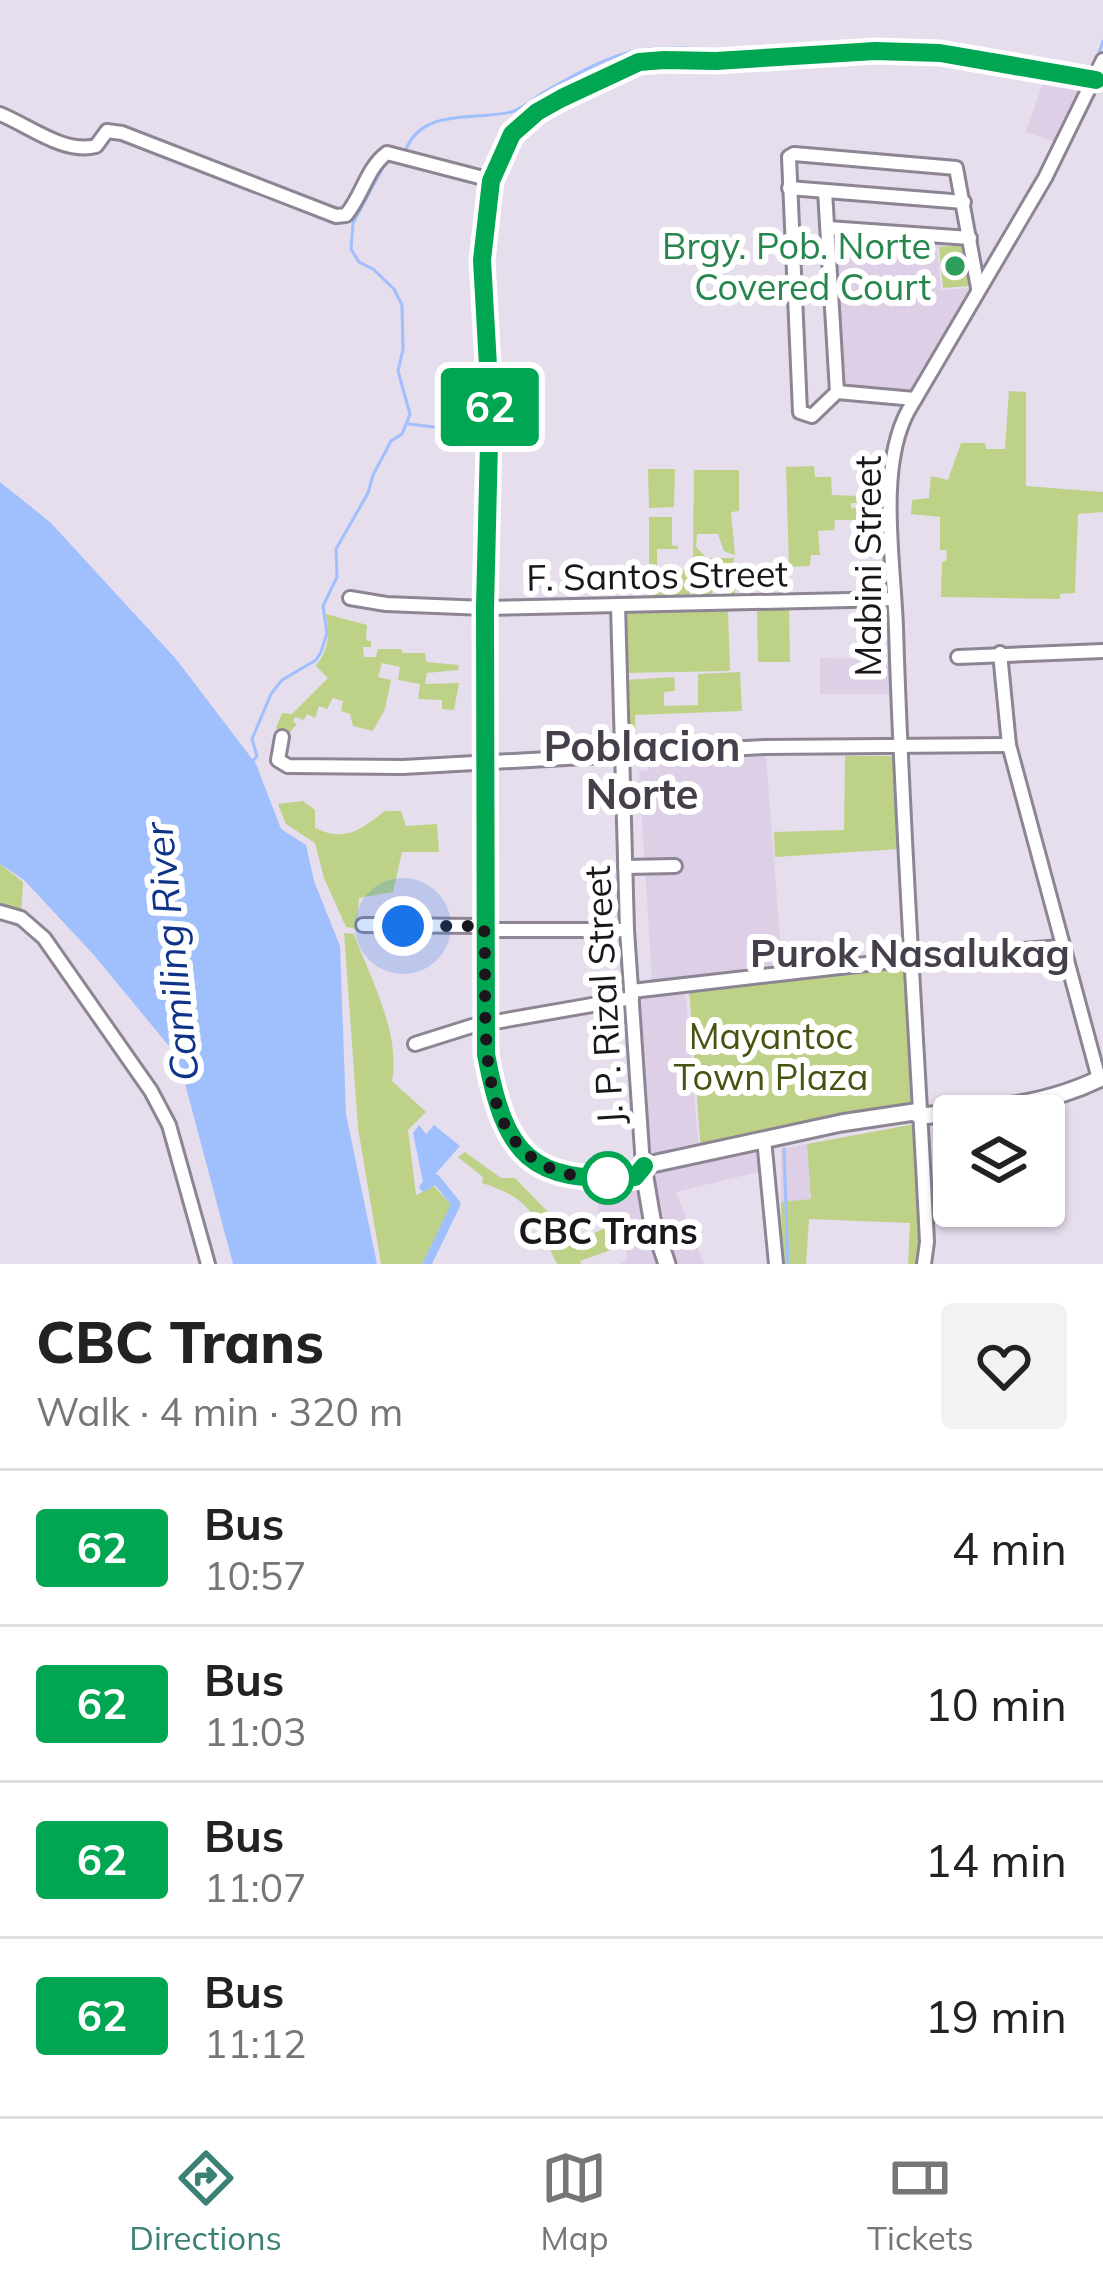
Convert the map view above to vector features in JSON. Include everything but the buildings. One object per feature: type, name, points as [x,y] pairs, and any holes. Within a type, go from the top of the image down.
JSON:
[{"type":"main road","points":[[667,1264],[641,1172],[846,1126],[915,1121],[920,1116],[1040,1101],[1101,1078]]},
{"type":"street","points":[[641,1172],[568,1177],[542,1167],[505,1124],[493,1091],[484,1024],[490,401],[482,260],[491,181],[500,155],[522,122],[639,62],[875,51],[1100,70]]},
{"type":"street","name":"Mabini Street","points":[[925,1264],[928,1241],[899,747],[895,455],[903,421],[1045,178],[1100,70]]},
{"type":"street","points":[[0,114],[83,148],[96,146],[107,131],[122,133],[336,215],[346,215],[354,206],[373,166],[387,153],[491,181]]},
{"type":"street","points":[[825,191],[837,392],[812,416],[800,412],[788,160],[798,154],[959,171],[978,289]]},
{"type":"street","points":[[789,188],[964,202]]},
{"type":"street","points":[[827,228],[970,238]]},
{"type":"street","points":[[837,392],[915,400]]},
{"type":"street","name":"F. Santos Street","points":[[350,598],[485,608],[894,599]]},
{"type":"street","name":"J. P. Rizal Street","points":[[618,605],[641,1172]]},
{"type":"street","points":[[958,657],[1103,651]]},
{"type":"street","points":[[1000,653],[1009,746],[1101,1078]]},
{"type":"street","points":[[282,737],[277,755],[288,766],[485,763],[814,745],[1009,746]]},
{"type":"street","points":[[626,867],[675,866]]},
{"type":"street","points":[[0,912],[21,918],[44,938],[151,1091],[175,1141],[208,1264]]},
{"type":"street","points":[[363,926],[628,930]]},
{"type":"street","points":[[415,1044],[484,1024],[632,994],[910,959],[1061,947]]},
{"type":"street","points":[[764,1143],[776,1264]]},
{"type":"shaded area","points":[[1046,74],[1085,82],[1059,143],[1026,132]]},
{"type":"shaded area","points":[[832,231],[967,244],[937,247],[941,290],[970,288],[908,395],[841,390]]},
{"type":"shaded area","points":[[820,658],[894,659],[894,694],[820,694]]},
{"type":"shaded area","points":[[766,756],[782,965],[652,980],[639,771],[649,770],[649,761]]},
{"type":"shaded area","points":[[685,988],[699,1152],[646,1163],[634,992]]},
{"type":"shaded area","points":[[807,1144],[811,1200],[781,1202],[781,1149]]},
{"type":"shaded area","points":[[764,1146],[766,1170],[676,1192],[704,1264],[620,1264],[628,1258],[617,1225],[599,1226],[597,1179],[645,1174]]},
{"type":"green space","name":"Brgy. Pob. Norte Covered Court","points":[[967,245],[970,286],[943,288],[939,247]]},
{"type":"green space","points":[[1009,391],[1026,392],[1026,486],[1103,492],[1103,512],[1078,514],[1075,593],[1060,594],[1060,599],[941,597],[942,562],[947,560],[946,550],[940,550],[940,517],[911,514],[912,500],[929,498],[931,476],[948,480],[961,443],[1005,449]]},
{"type":"green space","points":[[814,466],[815,477],[831,477],[832,495],[859,496],[859,503],[851,503],[851,508],[860,509],[860,520],[835,520],[834,530],[818,531],[820,555],[811,555],[810,566],[789,567],[786,467]]},
{"type":"green space","points":[[648,469],[675,469],[674,507],[649,508]]},
{"type":"green space","points":[[694,470],[739,470],[739,511],[731,512],[735,555],[724,551],[718,534],[697,534],[696,547],[706,557],[693,557]]},
{"type":"green space","points":[[649,517],[672,517],[672,545],[678,546],[657,549],[657,565],[649,565]]},
{"type":"green space","points":[[710,558],[734,558],[735,594],[712,592],[711,601],[693,601],[693,573],[708,573]]},
{"type":"green space","points":[[650,570],[690,570],[690,601],[650,601]]},
{"type":"green space","points":[[757,608],[789,608],[790,662],[758,662]]},
{"type":"green space","points":[[728,609],[730,671],[625,673],[624,611]]},
{"type":"green space","points":[[326,614],[367,625],[366,640],[371,647],[363,647],[364,657],[376,657],[378,649],[401,649],[403,653],[425,653],[426,662],[459,665],[458,670],[427,673],[425,684],[459,683],[454,710],[442,709],[442,700],[418,699],[420,684],[398,680],[400,667],[382,663],[378,677],[391,680],[385,709],[373,731],[353,726],[350,714],[341,711],[343,701],[333,698],[327,709],[319,706],[315,718],[295,717],[297,724],[286,737],[276,728],[282,713],[292,714],[328,678],[316,666],[327,642]]},
{"type":"green space","points":[[740,672],[742,711],[635,715],[636,745],[629,746],[626,680],[674,677],[675,691],[664,692],[664,706],[698,705],[698,674]]},
{"type":"green space","points":[[845,756],[894,756],[899,849],[775,857],[774,832],[844,830]]},
{"type":"green space","points":[[303,801],[315,810],[315,828],[336,834],[360,828],[385,811],[401,811],[406,826],[437,824],[439,852],[402,852],[393,892],[359,898],[356,929],[346,927],[324,878],[315,843],[286,824],[278,804]]},
{"type":"green space","points":[[0,864],[23,882],[21,918],[0,914]]},
{"type":"green space","points":[[344,933],[354,934],[382,1006],[392,1044],[392,1081],[426,1112],[408,1130],[416,1195],[434,1186],[451,1205],[422,1264],[381,1264],[358,1128]]},
{"type":"green space","name":"Mayantoc Town Plaza","points":[[904,963],[914,1109],[701,1152],[689,988]]},
{"type":"green space","points":[[915,1124],[919,1264],[908,1264],[910,1223],[809,1219],[806,1264],[782,1264],[781,1202],[811,1199],[807,1144]]},
{"type":"green space","points":[[465,1152],[501,1178],[515,1178],[547,1211],[561,1236],[582,1239],[603,1229],[615,1234],[619,1247],[581,1264],[557,1264],[531,1212],[513,1196],[482,1183],[483,1177],[458,1157]]},
{"type":"water","name":"Camiling River","points":[[0,482],[50,522],[176,659],[256,764],[281,829],[306,845],[314,881],[340,946],[346,1114],[377,1264],[233,1264],[178,1057],[93,954],[24,880],[0,864]]},
{"type":"water","points":[[419,1125],[426,1134],[434,1125],[460,1146],[424,1187],[413,1133]]},
{"type":"waterway","points":[[1096,62],[1103,41]]},
{"type":"waterway","points":[[713,50],[898,43]]},
{"type":"waterway","points":[[904,43],[930,45]]},
{"type":"waterway","points":[[938,46],[976,51]]},
{"type":"waterway","points":[[405,152],[423,128],[436,122],[516,110],[622,54],[657,48],[701,49]]},
{"type":"waterway","points":[[982,53],[1092,71]]},
{"type":"waterway","points":[[252,762],[257,756],[252,739],[271,694],[282,680],[321,652],[327,633],[323,606],[337,577],[336,549],[391,441],[402,434],[410,414],[398,371],[403,349],[402,305],[394,289],[359,262],[351,249],[353,223],[387,160]]},
{"type":"waterway","points":[[409,424],[483,433]]},
{"type":"waterway","points":[[495,461],[496,433]]},
{"type":"waterway","points":[[631,870],[634,922]]},
{"type":"waterway","points":[[650,981],[905,954],[904,942]]},
{"type":"waterway","points":[[492,1026],[499,1087]]},
{"type":"waterway","points":[[784,1149],[788,1264]]},
{"type":"waterway","points":[[424,1187],[436,1179],[456,1204],[427,1264]]},
{"type":"bus line","name":"62","points":[[644,1166],[635,1177],[586,1179],[542,1167],[505,1124],[486,1054],[485,608],[490,401],[482,260],[491,181],[500,155],[522,122],[639,62],[875,51],[940,53],[1096,80]]},
{"type":"place","name":"Brgy. Pob. Norte Covered Court","points":[[955,266]]},
{"type":"place","name":"CBC Trans","points":[[608,1178]]},
{"type":"district","name":"Poblacion Norte","points":[[642,770]]},
{"type":"district","name":"Purok Nasalukag","points":[[910,952]]},
{"type":"route","points":[[403,926],[484,926],[486,1054],[505,1124],[542,1167],[568,1177],[614,1178],[608,1178]]}]
